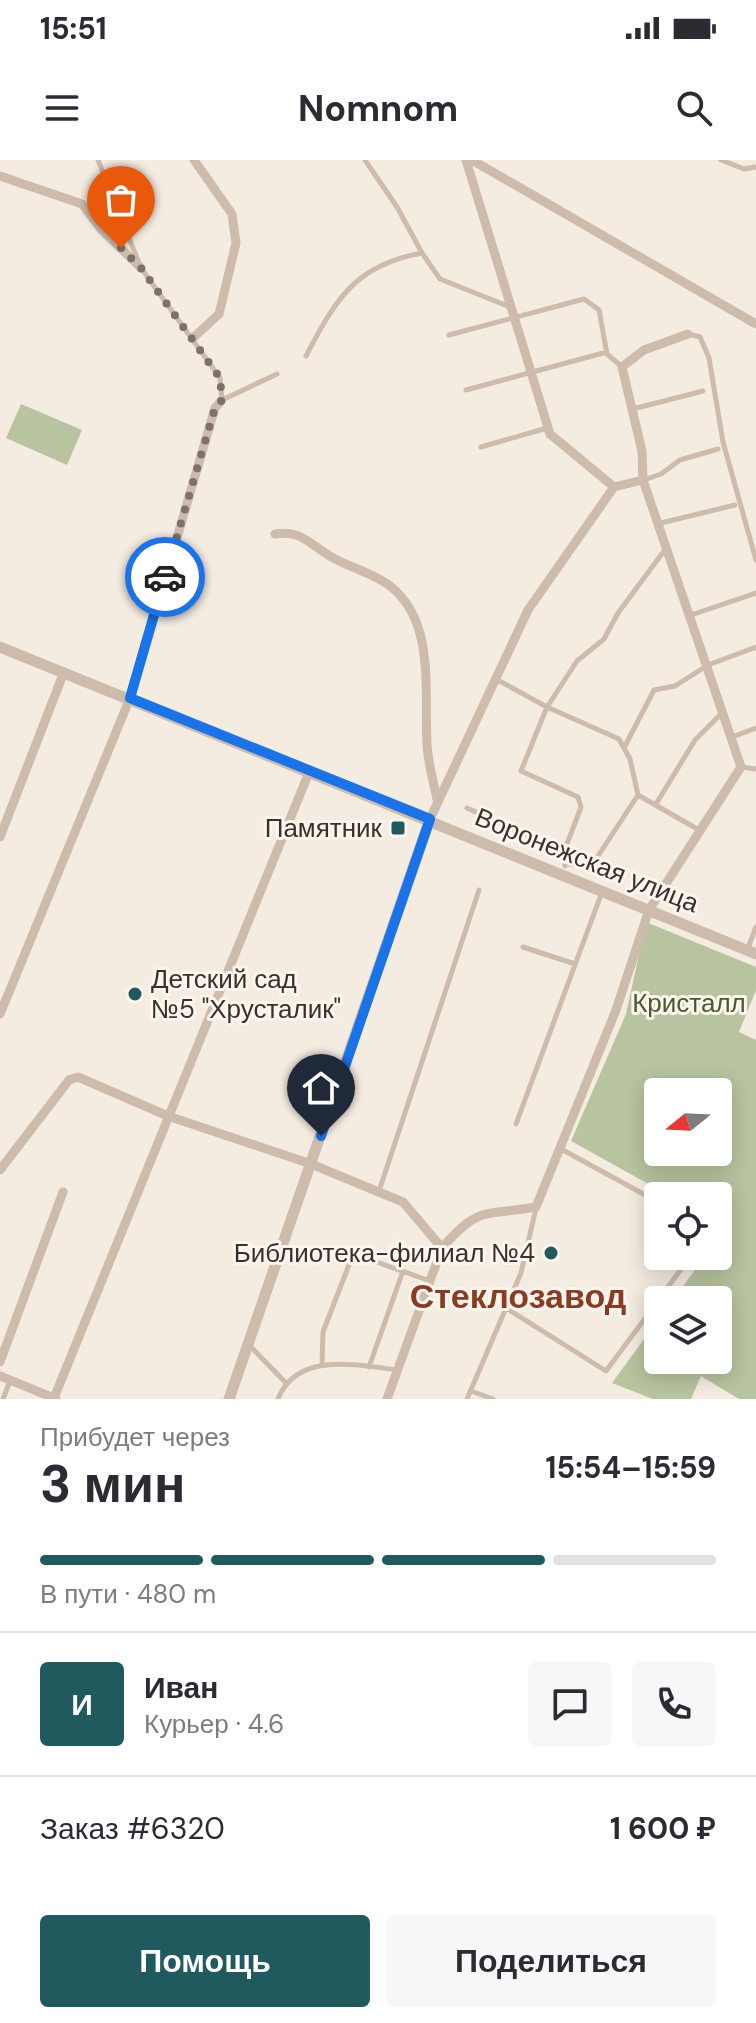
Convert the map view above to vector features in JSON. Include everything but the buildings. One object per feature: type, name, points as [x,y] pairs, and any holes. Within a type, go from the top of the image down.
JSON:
[{"type":"street","points":[[193,338],[219,314],[236,243],[232,214],[194,160]]},
{"type":"street","points":[[466,160],[550,434],[614,487]]},
{"type":"street","points":[[472,160],[756,324]]},
{"type":"street","points":[[0,176],[82,204],[101,229],[141,268]]},
{"type":"street","points":[[387,1399],[442,1248],[464,1223],[476,1215],[536,1207],[616,1010],[649,910],[741,767],[661,523],[643,480],[642,451],[622,367],[644,350],[688,334]]},
{"type":"street","points":[[0,1014],[130,698],[215,408],[222,400]]},
{"type":"street","points":[[229,1399],[437,799],[528,610],[614,487],[643,480]]},
{"type":"street","points":[[275,534],[302,536],[326,554],[391,586],[402,599],[421,641],[425,660],[428,757],[437,799]]},
{"type":"street","name":"Воронежская улица","points":[[0,647],[430,819],[564,869],[602,891],[751,952]]},
{"type":"street","points":[[0,837],[64,672]]},
{"type":"street","points":[[0,1376],[55,1399],[310,770]]},
{"type":"street","points":[[0,1170],[69,1080],[78,1077],[168,1116],[311,1164],[403,1202],[442,1248]]},
{"type":"street","points":[[0,1362],[63,1192]]},
{"type":"lane","points":[[98,160],[141,268],[220,378],[222,400],[277,374]]},
{"type":"lane","points":[[365,160],[440,279],[511,311]]},
{"type":"lane","points":[[721,160],[744,169],[756,167]]},
{"type":"lane","points":[[306,356],[325,320],[363,273],[390,259],[422,253]]},
{"type":"lane","points":[[449,335],[511,311],[584,299],[594,303],[599,310],[607,352],[622,367]]},
{"type":"lane","points":[[688,334],[700,337],[709,358],[723,442],[756,560]]},
{"type":"lane","points":[[466,390],[607,352]]},
{"type":"lane","points":[[632,409],[703,391]]},
{"type":"lane","points":[[481,447],[548,428]]},
{"type":"lane","points":[[643,480],[661,474],[680,460],[718,449]]},
{"type":"lane","points":[[661,523],[735,505]]},
{"type":"lane","points":[[496,679],[547,707],[619,739],[625,746],[638,795],[594,862],[564,869],[564,852],[581,807],[578,797],[521,771],[547,707],[577,661],[604,639],[618,613],[668,546]]},
{"type":"lane","points":[[691,615],[756,593]]},
{"type":"lane","points":[[625,746],[654,690],[675,686],[708,665],[756,647]]},
{"type":"lane","points":[[656,804],[695,740],[723,712]]},
{"type":"lane","points":[[732,737],[756,728]]},
{"type":"lane","points":[[741,767],[756,769]]},
{"type":"lane","points":[[638,795],[699,830]]},
{"type":"lane","points":[[467,808],[564,852]]},
{"type":"lane","points":[[378,1192],[479,890]]},
{"type":"lane","points":[[516,1124],[602,891]]},
{"type":"lane","points":[[751,952],[756,927]]},
{"type":"lane","points":[[523,947],[575,964]]},
{"type":"lane","points":[[560,1148],[644,1194]]},
{"type":"lane","points":[[467,1399],[521,1273],[536,1207]]},
{"type":"lane","points":[[322,1365],[323,1332],[350,1258],[360,1256],[430,1281]]},
{"type":"lane","points":[[369,1367],[403,1271]]},
{"type":"lane","points":[[506,1308],[606,1371],[644,1319]]},
{"type":"lane","points":[[248,1344],[287,1384]]},
{"type":"lane","points":[[278,1399],[287,1384],[322,1365],[338,1362],[397,1370]]},
{"type":"lane","points":[[3,1399],[10,1380]]},
{"type":"lane","points":[[471,1391],[493,1399]]},
{"type":"green space","points":[[21,404],[82,430],[67,465],[6,438]]},
{"type":"green space","name":"Кристалл","points":[[646,922],[756,967],[756,990],[739,1032],[756,1040],[756,1399],[739,1399],[701,1376],[691,1399],[653,1399],[612,1383],[644,1339],[644,1374],[732,1374],[732,1286],[683,1286],[695,1270],[732,1270],[732,1182],[645,1182],[571,1141],[626,1014]]},
{"type":"way so far","points":[[121,248],[141,268],[220,378],[222,400],[215,408],[165,577]]},
{"type":"place","name":"Памятник","points":[[398,828]]},
{"type":"place","name":"Детский сад №5 \"Хрусталик\"","points":[[135,994]]},
{"type":"place","name":"Библиотека-филиал №4","points":[[551,1253]]},
{"type":"district","name":"Стеклозавод","points":[[518,1296]]},
{"type":"route","points":[[165,577],[130,698],[430,819],[321,1136]]}]
